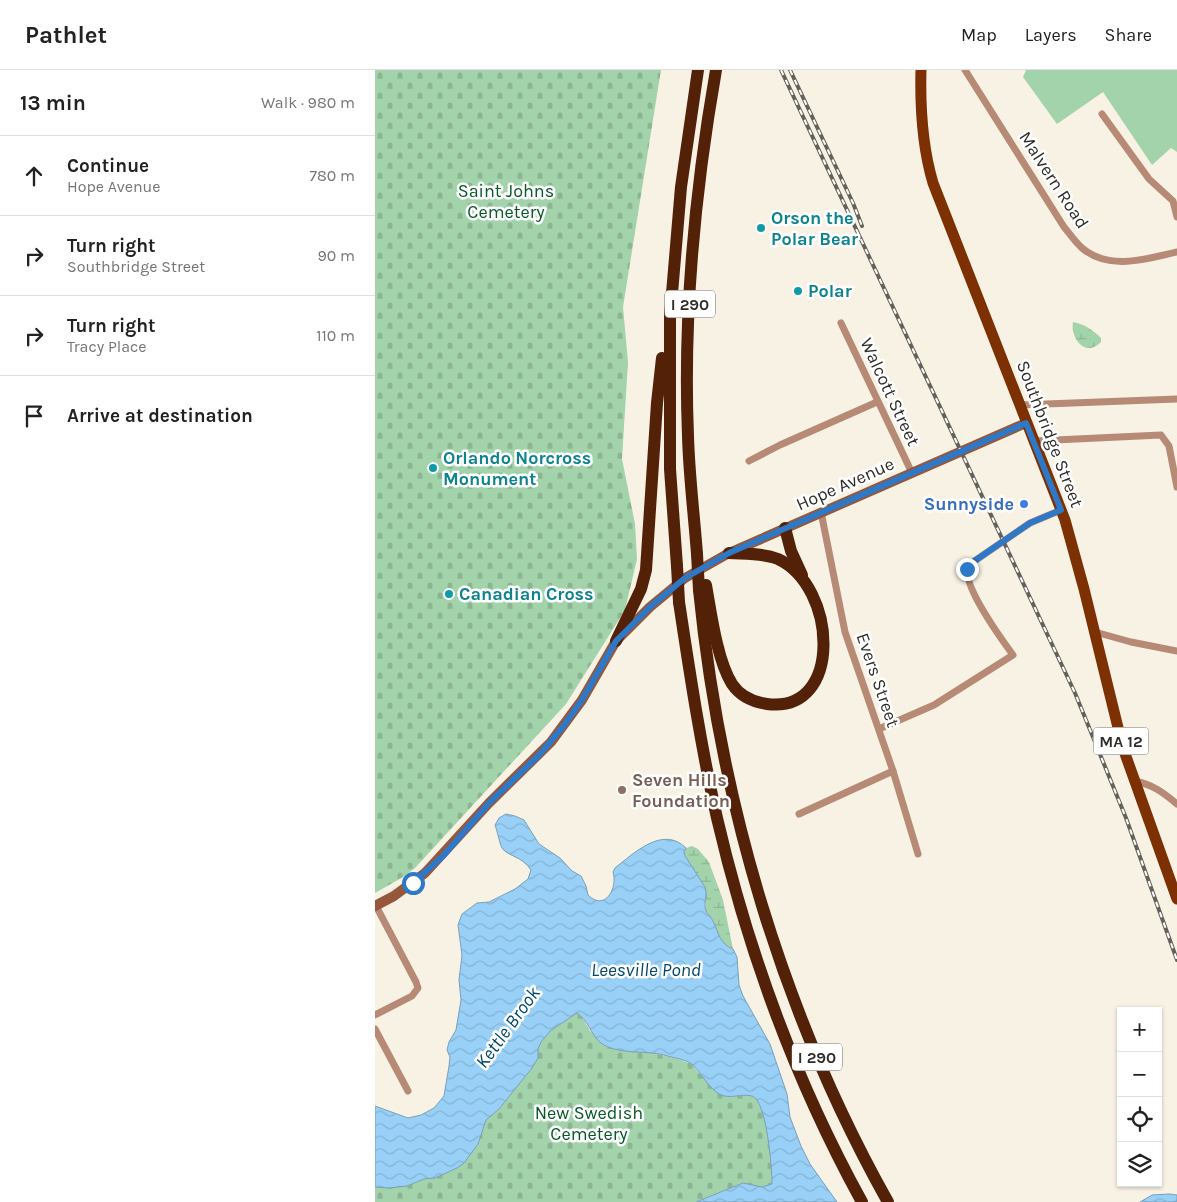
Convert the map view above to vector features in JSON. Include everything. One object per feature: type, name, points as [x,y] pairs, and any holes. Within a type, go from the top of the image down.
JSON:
[{"type":"highway","name":"I 290","points":[[698,70],[674,249],[669,317],[670,478],[679,602],[704,756],[721,834],[738,896],[761,970],[790,1049],[816,1109],[863,1202]]},
{"type":"highway","name":"I 290","points":[[715,70],[700,173],[690,288],[688,437],[706,649],[725,756],[743,838],[766,918],[788,982],[821,1066],[860,1149],[888,1202]]},
{"type":"highway","points":[[616,641],[641,589],[646,570],[657,403],[663,348],[663,314],[674,249]]},
{"type":"highway","points":[[785,528],[791,551],[809,590]]},
{"type":"highway","points":[[702,587],[721,656],[732,684],[747,698],[755,702],[773,705],[794,701],[809,690],[819,670],[824,649],[823,626],[815,599],[795,570],[777,559],[757,554],[729,553]]},
{"type":"main road","name":"Southbridge Street","points":[[921,70],[921,110],[925,149],[930,172],[1061,510],[1075,553],[1121,740],[1177,899]]},
{"type":"main road","name":"Hope Avenue","points":[[376,906],[394,896],[425,873],[489,803],[541,752],[573,714],[616,641],[650,607],[685,578],[729,553],[1026,423]]},
{"type":"street","name":"Malvern Road","points":[[965,70],[1065,227],[1081,247],[1102,260],[1117,262],[1177,252]]},
{"type":"street","points":[[1102,114],[1149,180],[1173,201],[1177,217]]},
{"type":"street","name":"Walcott Street","points":[[841,323],[912,472]]},
{"type":"street","points":[[1020,405],[1177,399]]},
{"type":"street","points":[[749,461],[780,445],[877,402]]},
{"type":"street","points":[[1034,441],[1161,436],[1169,446],[1177,487]]},
{"type":"street","points":[[879,730],[934,705],[1013,655],[983,611],[971,585],[967,569],[973,562],[1030,523],[1061,510]]},
{"type":"street","name":"Evers Street","points":[[821,512],[843,625],[893,771],[918,854]]},
{"type":"street","points":[[1095,632],[1131,642],[1177,651]]},
{"type":"street","points":[[799,814],[893,771]]},
{"type":"street","points":[[1134,780],[1147,783],[1177,804]]},
{"type":"street","points":[[375,1015],[409,998],[415,994],[418,988],[376,906]]},
{"type":"street","points":[[375,1029],[409,1090]]},
{"type":"green space","name":"Saint Johns Cemetery","points":[[375,70],[661,70],[623,307],[628,362],[622,459],[635,524],[637,559],[625,610],[566,704],[415,868],[375,893]]},
{"type":"green space","points":[[1026,70],[1177,70],[1177,152],[1171,148],[1152,165],[1103,92],[1057,124],[1023,77]]},
{"type":"green space","points":[[1073,322],[1092,330],[1101,338],[1101,342],[1090,348],[1080,344],[1074,335]]},
{"type":"green space","points":[[692,846],[698,849],[709,862],[723,900],[733,949],[725,945],[716,931],[714,922],[706,911],[705,887],[684,852],[686,848]]},
{"type":"green space","name":"New Swedish Cemetery","points":[[577,1013],[582,1017],[590,1031],[623,1051],[649,1052],[678,1059],[692,1064],[698,1072],[728,1097],[745,1095],[754,1097],[759,1103],[766,1125],[772,1184],[762,1187],[743,1183],[696,1202],[375,1202],[375,1187],[407,1186],[424,1179],[435,1178],[457,1168],[478,1144],[486,1120],[499,1109],[532,1068],[538,1058],[538,1049],[541,1042],[550,1031]]},
{"type":"water","name":"Leesville Pond","points":[[506,814],[524,820],[539,844],[560,858],[572,871],[581,876],[588,895],[594,900],[600,901],[609,896],[614,885],[613,872],[615,868],[640,849],[658,840],[668,839],[686,848],[685,856],[705,887],[705,908],[722,941],[733,949],[737,957],[739,985],[743,996],[770,1044],[787,1094],[790,1117],[801,1146],[810,1164],[837,1202],[696,1202],[743,1183],[762,1187],[772,1184],[768,1136],[757,1100],[748,1095],[723,1096],[719,1094],[693,1065],[683,1060],[608,1047],[598,1040],[577,1013],[550,1031],[541,1042],[538,1049],[538,1058],[532,1068],[499,1109],[486,1120],[478,1144],[464,1163],[435,1178],[424,1179],[407,1186],[375,1187],[375,1106],[408,1118],[421,1115],[434,1108],[444,1096],[450,1057],[447,1050],[456,1030],[461,1000],[459,980],[462,955],[458,925],[462,914],[477,903],[489,902],[515,889],[528,879],[531,870],[527,865],[504,851],[500,844],[495,825],[499,818]]},
{"type":"water","points":[[1152,1195],[1177,1195],[1177,1202],[1140,1202]]},
{"type":"railway","points":[[781,70],[1075,693],[1126,818],[1177,960]]},
{"type":"railway","points":[[790,70],[862,226]]},
{"type":"place","name":"Orson the Polar Bear","points":[[761,228]]},
{"type":"place","name":"Polar","points":[[798,291]]},
{"type":"place","name":"Orlando Norcross Monument","points":[[433,468]]},
{"type":"place","name":"Sunnyside","points":[[1024,504]]},
{"type":"place","name":"Canadian Cross","points":[[449,594]]},
{"type":"place","name":"Seven Hills Foundation","points":[[622,790]]},
{"type":"route","points":[[413,883],[443,856],[489,803],[540,754],[562,728],[582,700],[616,641],[650,607],[685,578],[729,553],[1026,423],[1061,510],[1030,523],[973,562],[967,569]]},
{"type":"water label","name":"Kettle Brook","points":[[507,1027]]}]
